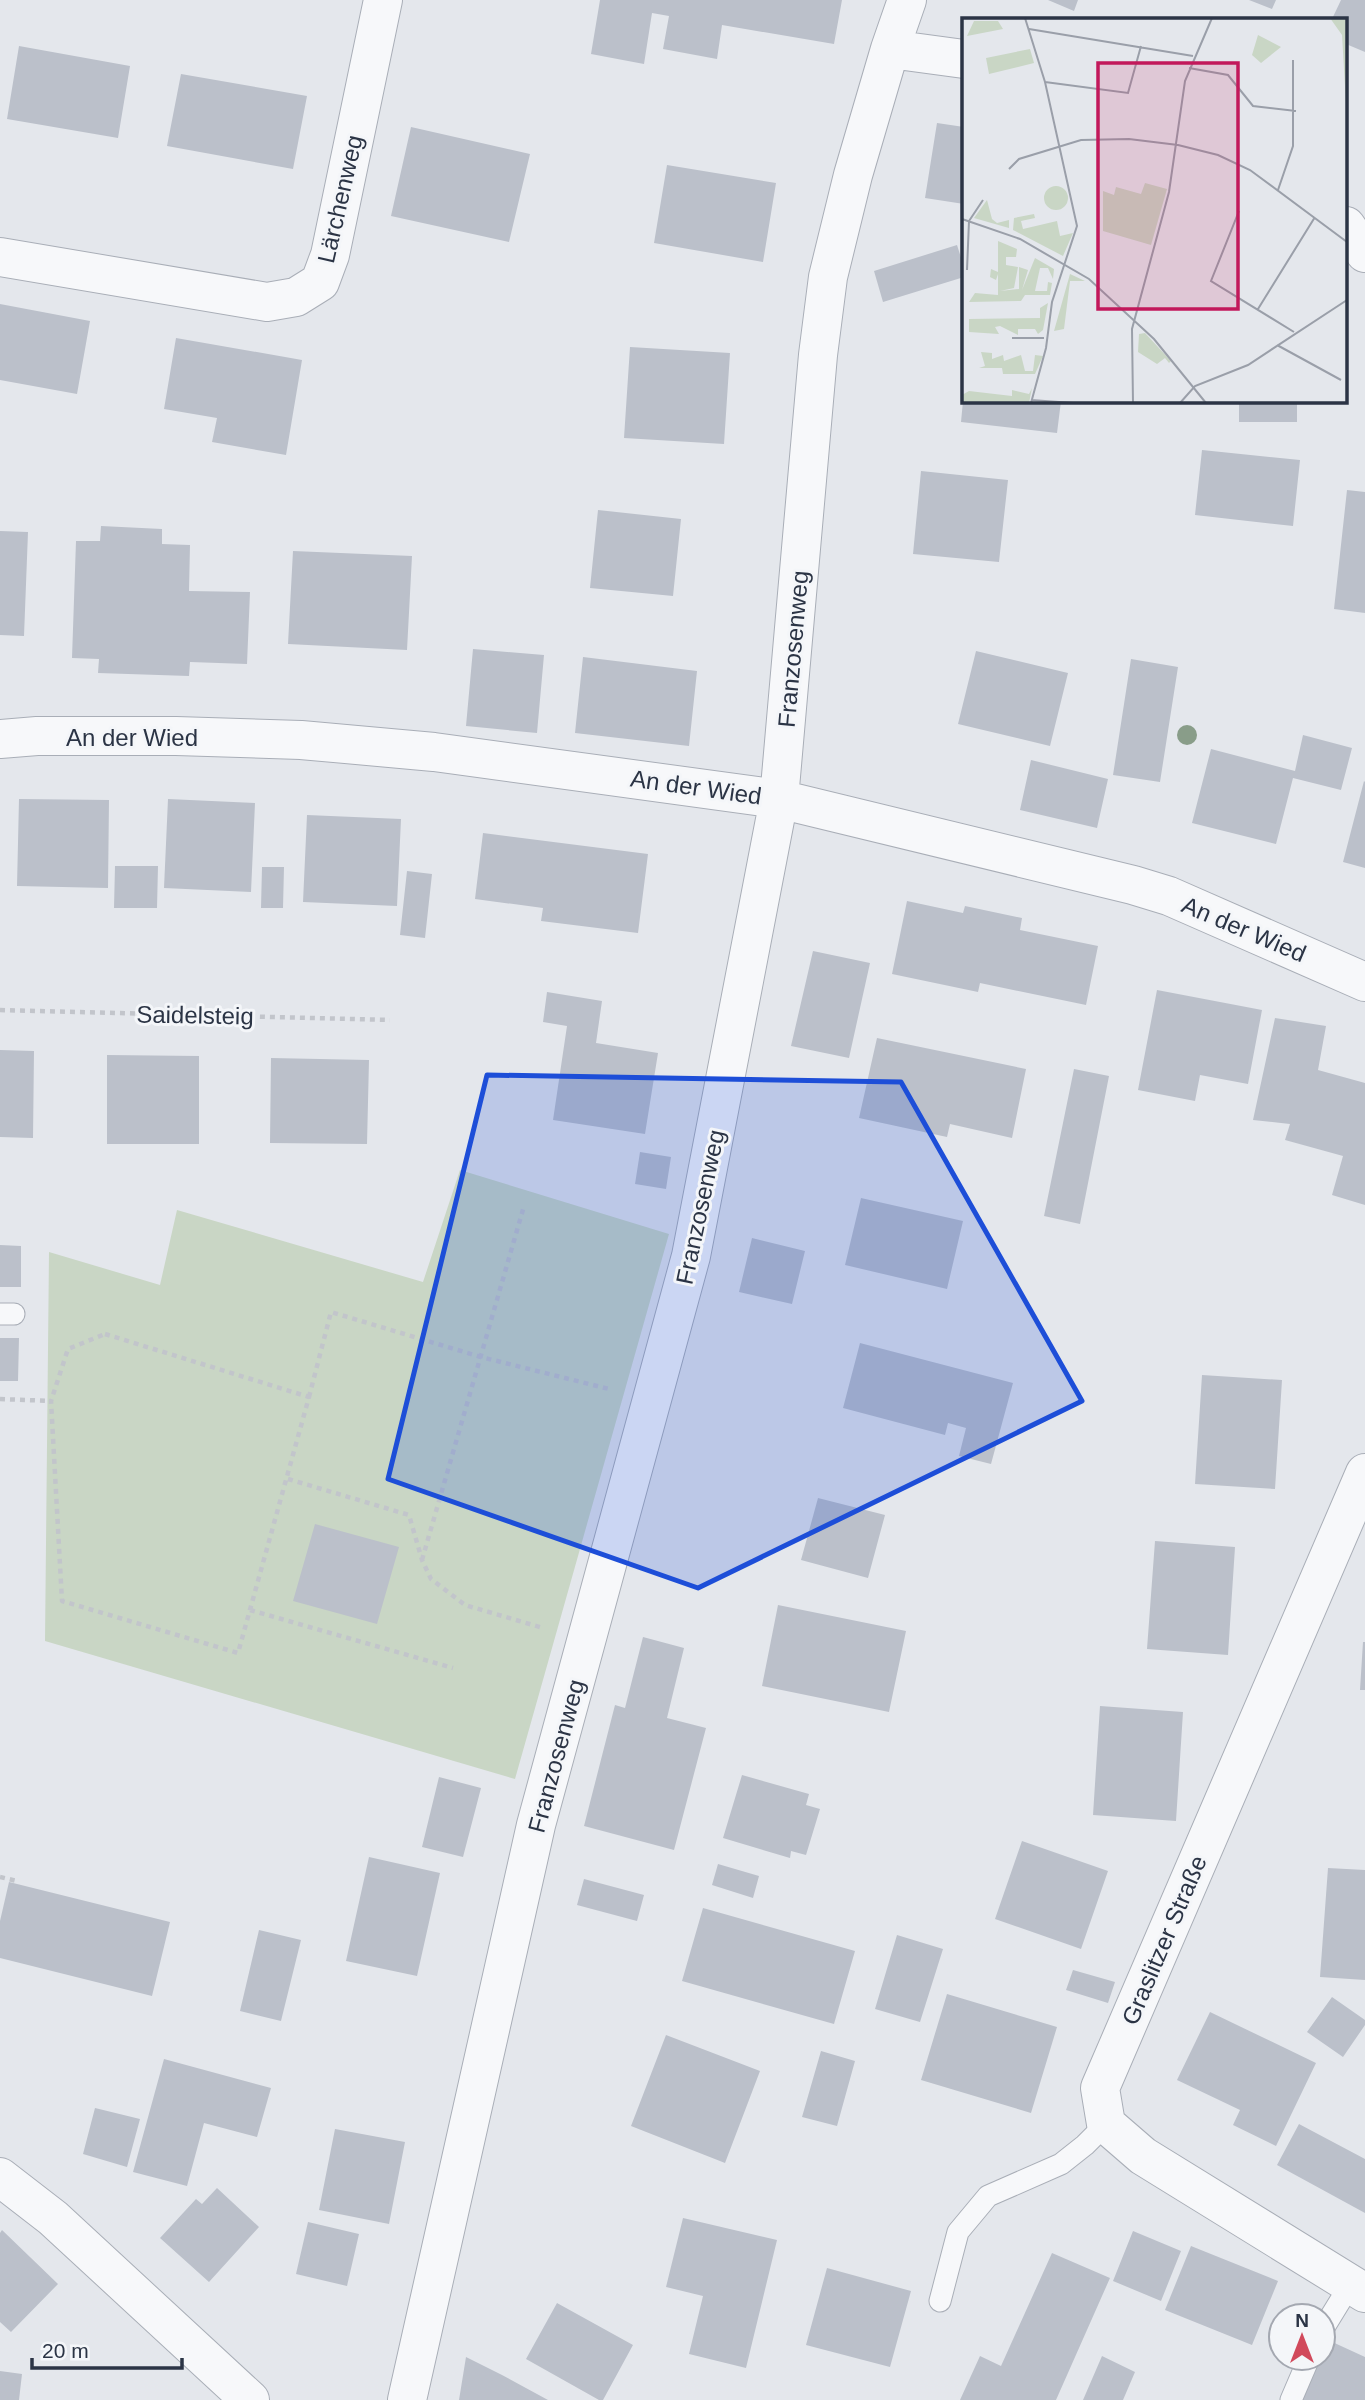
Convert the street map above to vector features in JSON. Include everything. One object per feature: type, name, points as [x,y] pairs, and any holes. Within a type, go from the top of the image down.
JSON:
[{"type":"street","name":"Lärchenweg","points":[[0,257],[267,302],[296,298],[320,282],[330,255],[383,0]]},
{"type":"street","name":"Franzosenweg","points":[[407,2400],[536,1825],[691,1256],[779,799],[818,355],[828,277],[853,176],[890,48],[907,0]]},
{"type":"street","points":[[890,48],[962,59]]},
{"type":"street","points":[[1348,229],[1365,253]]},
{"type":"street","name":"An der Wied","points":[[0,739],[37,736],[176,736],[301,740],[435,752],[779,799],[1169,896],[1365,982]]},
{"type":"street","name":"Graslitzer Straße","points":[[1106,2124],[1100,2088],[1365,1473]]},
{"type":"street","points":[[1106,2124],[1143,2156],[1358,2289]]},
{"type":"street","points":[[0,2177],[53,2218],[250,2400]]},
{"type":"lane","points":[[940,2301],[958,2232],[988,2196],[1060,2164],[1106,2124]]},
{"type":"lane","points":[[1337,2313],[1358,2289]]},
{"type":"lane","points":[[1291,2400],[1303,2372]]},
{"type":"path","name":"Saidelsteig","points":[[0,1010],[390,1020]]},
{"type":"path","points":[[422,1560],[524,1206]]},
{"type":"path","points":[[309,1397],[105,1334],[68,1349],[51,1401],[62,1601],[238,1653],[288,1479],[331,1312],[481,1357],[601,1388],[654,1393]]},
{"type":"path","points":[[0,1399],[51,1401]]},
{"type":"path","points":[[288,1479],[409,1515],[422,1560],[431,1579],[465,1605],[587,1641]]},
{"type":"path","points":[[250,1610],[453,1668]]},
{"type":"path","points":[[0,1877],[17,1881]]},
{"type":"highlighted area","points":[[487,1075],[901,1082],[1082,1401],[698,1588],[388,1479]]},
{"type":"green space","points":[[460,1170],[669,1234],[515,1779],[45,1641],[49,1252],[160,1285],[177,1210],[423,1282]]},
{"type":"building","points":[[600,0],[842,0],[834,44],[722,25],[717,59],[663,49],[669,16],[652,13],[644,64],[591,54]]},
{"type":"building","points":[[1048,0],[1078,0],[1074,11]]},
{"type":"building","points":[[1249,0],[1276,0],[1272,9]]},
{"type":"building","points":[[1341,0],[1365,0],[1365,52],[1348,45],[1348,18],[1332,18]]},
{"type":"building","points":[[19,46],[130,66],[118,138],[7,119]]},
{"type":"building","points":[[181,74],[307,96],[293,169],[167,146]]},
{"type":"building","points":[[937,123],[962,127],[962,204],[925,198]]},
{"type":"building","points":[[411,127],[530,154],[509,242],[391,216]]},
{"type":"building","points":[[667,165],[776,183],[763,262],[654,243]]},
{"type":"building","points":[[957,245],[962,261],[962,278],[883,302],[874,271]]},
{"type":"building","points":[[0,304],[90,321],[77,394],[0,380]]},
{"type":"building","points":[[176,338],[302,360],[286,455],[212,442],[217,418],[164,409]]},
{"type":"building","points":[[630,347],[730,353],[724,444],[624,438]]},
{"type":"building","points":[[963,402],[1061,402],[1057,433],[961,422]]},
{"type":"building","points":[[1239,402],[1297,402],[1297,422],[1239,422]]},
{"type":"building","points":[[1202,450],[1300,460],[1293,526],[1195,515]]},
{"type":"building","points":[[921,471],[1008,480],[999,562],[913,554]]},
{"type":"building","points":[[1347,490],[1365,492],[1365,613],[1334,609]]},
{"type":"building","points":[[598,510],[681,519],[673,596],[590,588]]},
{"type":"building","points":[[101,526],[162,529],[162,544],[190,545],[189,591],[250,592],[247,664],[190,662],[189,676],[98,673],[99,659],[72,658],[76,541],[100,541]]},
{"type":"building","points":[[0,531],[28,532],[24,636],[0,635]]},
{"type":"building","points":[[293,551],[412,556],[407,650],[288,644]]},
{"type":"building","points":[[473,649],[544,655],[537,733],[466,726]]},
{"type":"building","points":[[976,651],[1068,673],[1050,746],[958,724]]},
{"type":"building","points":[[583,657],[697,671],[689,746],[575,733]]},
{"type":"building","points":[[1131,659],[1178,667],[1160,782],[1113,775]]},
{"type":"building","points":[[1303,735],[1352,748],[1341,790],[1293,778],[1276,844],[1192,823],[1211,749],[1295,771]]},
{"type":"building","points":[[1031,760],[1108,779],[1097,828],[1020,810]]},
{"type":"building","points":[[1365,782],[1365,868],[1343,862]]},
{"type":"building","points":[[19,799],[109,800],[108,888],[17,886]]},
{"type":"building","points":[[168,799],[255,803],[251,892],[164,888]]},
{"type":"building","points":[[307,815],[401,819],[397,906],[303,902]]},
{"type":"building","points":[[483,833],[648,854],[638,933],[541,921],[543,908],[475,899]]},
{"type":"building","points":[[115,866],[158,866],[157,908],[114,908]]},
{"type":"building","points":[[262,867],[284,867],[283,908],[261,908]]},
{"type":"building","points":[[407,871],[432,874],[425,938],[400,935]]},
{"type":"building","points":[[907,901],[963,913],[965,906],[1022,918],[1020,930],[1098,946],[1086,1005],[980,983],[978,992],[892,974]]},
{"type":"building","points":[[813,951],[870,963],[849,1058],[791,1046]]},
{"type":"building","points":[[1157,990],[1262,1010],[1248,1084],[1200,1075],[1195,1101],[1138,1090]]},
{"type":"building","points":[[547,992],[602,1001],[596,1043],[658,1053],[645,1134],[553,1120],[567,1026],[543,1022]]},
{"type":"building","points":[[1275,1018],[1326,1026],[1318,1070],[1365,1083],[1365,1205],[1332,1195],[1343,1156],[1285,1140],[1290,1124],[1253,1120]]},
{"type":"building","points":[[877,1038],[1026,1069],[1012,1138],[950,1124],[947,1137],[859,1118]]},
{"type":"building","points":[[0,1050],[34,1051],[33,1138],[0,1137]]},
{"type":"building","points":[[107,1055],[199,1056],[199,1144],[107,1144]]},
{"type":"building","points":[[271,1058],[369,1060],[367,1144],[270,1143]]},
{"type":"building","points":[[1074,1069],[1109,1076],[1080,1224],[1044,1216]]},
{"type":"building","points":[[640,1152],[671,1157],[666,1189],[635,1184]]},
{"type":"building","points":[[861,1198],[963,1221],[947,1289],[845,1265]]},
{"type":"building","points":[[752,1238],[805,1251],[792,1304],[739,1292]]},
{"type":"building","points":[[0,1245],[21,1246],[21,1287],[0,1287]]},
{"type":"building","points":[[0,1338],[19,1338],[18,1381],[0,1381]]},
{"type":"building","points":[[860,1343],[1013,1383],[991,1464],[959,1456],[966,1428],[948,1423],[945,1435],[843,1408]]},
{"type":"building","points":[[1202,1375],[1282,1380],[1275,1489],[1195,1484]]},
{"type":"building","points":[[818,1498],[885,1515],[868,1578],[801,1560]]},
{"type":"building","points":[[315,1524],[399,1547],[377,1624],[293,1601]]},
{"type":"building","points":[[1155,1541],[1235,1547],[1228,1655],[1147,1649]]},
{"type":"building","points":[[778,1605],[906,1631],[889,1712],[762,1686]]},
{"type":"building","points":[[643,1637],[684,1648],[667,1718],[706,1728],[674,1850],[584,1826],[615,1705],[625,1708]]},
{"type":"building","points":[[1363,1642],[1365,1690],[1360,1690]]},
{"type":"building","points":[[1100,1706],[1183,1712],[1176,1821],[1093,1815]]},
{"type":"building","points":[[742,1775],[809,1794],[806,1805],[820,1809],[806,1855],[791,1851],[790,1858],[723,1838]]},
{"type":"building","points":[[439,1777],[481,1788],[463,1857],[422,1847]]},
{"type":"building","points":[[1022,1841],[1108,1871],[1081,1949],[995,1919]]},
{"type":"building","points":[[369,1857],[440,1873],[417,1976],[346,1961]]},
{"type":"building","points":[[718,1864],[759,1876],[753,1898],[712,1885]]},
{"type":"building","points":[[1328,1868],[1365,1870],[1365,1980],[1320,1977]]},
{"type":"building","points":[[584,1879],[644,1895],[637,1921],[577,1905]]},
{"type":"building","points":[[9,1882],[170,1922],[152,1996],[0,1958],[0,1921]]},
{"type":"building","points":[[703,1908],[855,1951],[834,2024],[682,1981]]},
{"type":"building","points":[[259,1930],[301,1940],[281,2021],[240,2011]]},
{"type":"building","points":[[897,1935],[943,1949],[920,2022],[875,2009]]},
{"type":"building","points":[[1073,1970],[1115,1982],[1108,2003],[1066,1990]]},
{"type":"building","points":[[947,1994],[1057,2027],[1031,2113],[921,2080]]},
{"type":"building","points":[[1332,1997],[1365,2020],[1365,2025],[1343,2057],[1307,2032]]},
{"type":"building","points":[[1210,2012],[1316,2063],[1276,2146],[1233,2125],[1240,2110],[1177,2080]]},
{"type":"building","points":[[666,2035],[760,2071],[725,2163],[631,2126]]},
{"type":"building","points":[[821,2051],[855,2061],[837,2126],[802,2117]]},
{"type":"building","points":[[164,2059],[271,2088],[257,2137],[204,2123],[187,2186],[133,2172]]},
{"type":"building","points":[[95,2108],[140,2119],[127,2167],[83,2154]]},
{"type":"building","points":[[1299,2124],[1365,2159],[1365,2213],[1277,2165]]},
{"type":"building","points":[[335,2129],[405,2142],[389,2224],[319,2210]]},
{"type":"building","points":[[217,2188],[259,2227],[209,2282],[160,2238],[196,2199],[202,2204]]},
{"type":"building","points":[[683,2218],[777,2240],[746,2368],[689,2354],[703,2296],[666,2287]]},
{"type":"building","points":[[308,2222],[359,2234],[347,2286],[296,2274]]},
{"type":"building","points":[[2,2230],[58,2284],[11,2332],[0,2322]]},
{"type":"building","points":[[1133,2231],[1181,2251],[1161,2301],[1113,2281]]},
{"type":"building","points":[[1191,2246],[1278,2281],[1269,2302],[1267,2302],[1252,2345],[1165,2310]]},
{"type":"building","points":[[1052,2253],[1110,2278],[1056,2400],[960,2400],[980,2356],[1001,2366]]},
{"type":"building","points":[[827,2268],[911,2291],[890,2367],[806,2345]]},
{"type":"building","points":[[557,2303],[633,2345],[603,2400],[526,2359]]},
{"type":"building","points":[[1337,2344],[1365,2357],[1365,2400],[1299,2400],[1312,2372],[1337,2372]]},
{"type":"building","points":[[1102,2356],[1135,2372],[1123,2400],[1083,2400]]},
{"type":"building","points":[[466,2357],[502,2375],[548,2400],[459,2400]]},
{"type":"building","points":[[0,2371],[22,2374],[19,2400],[0,2400]]}]
